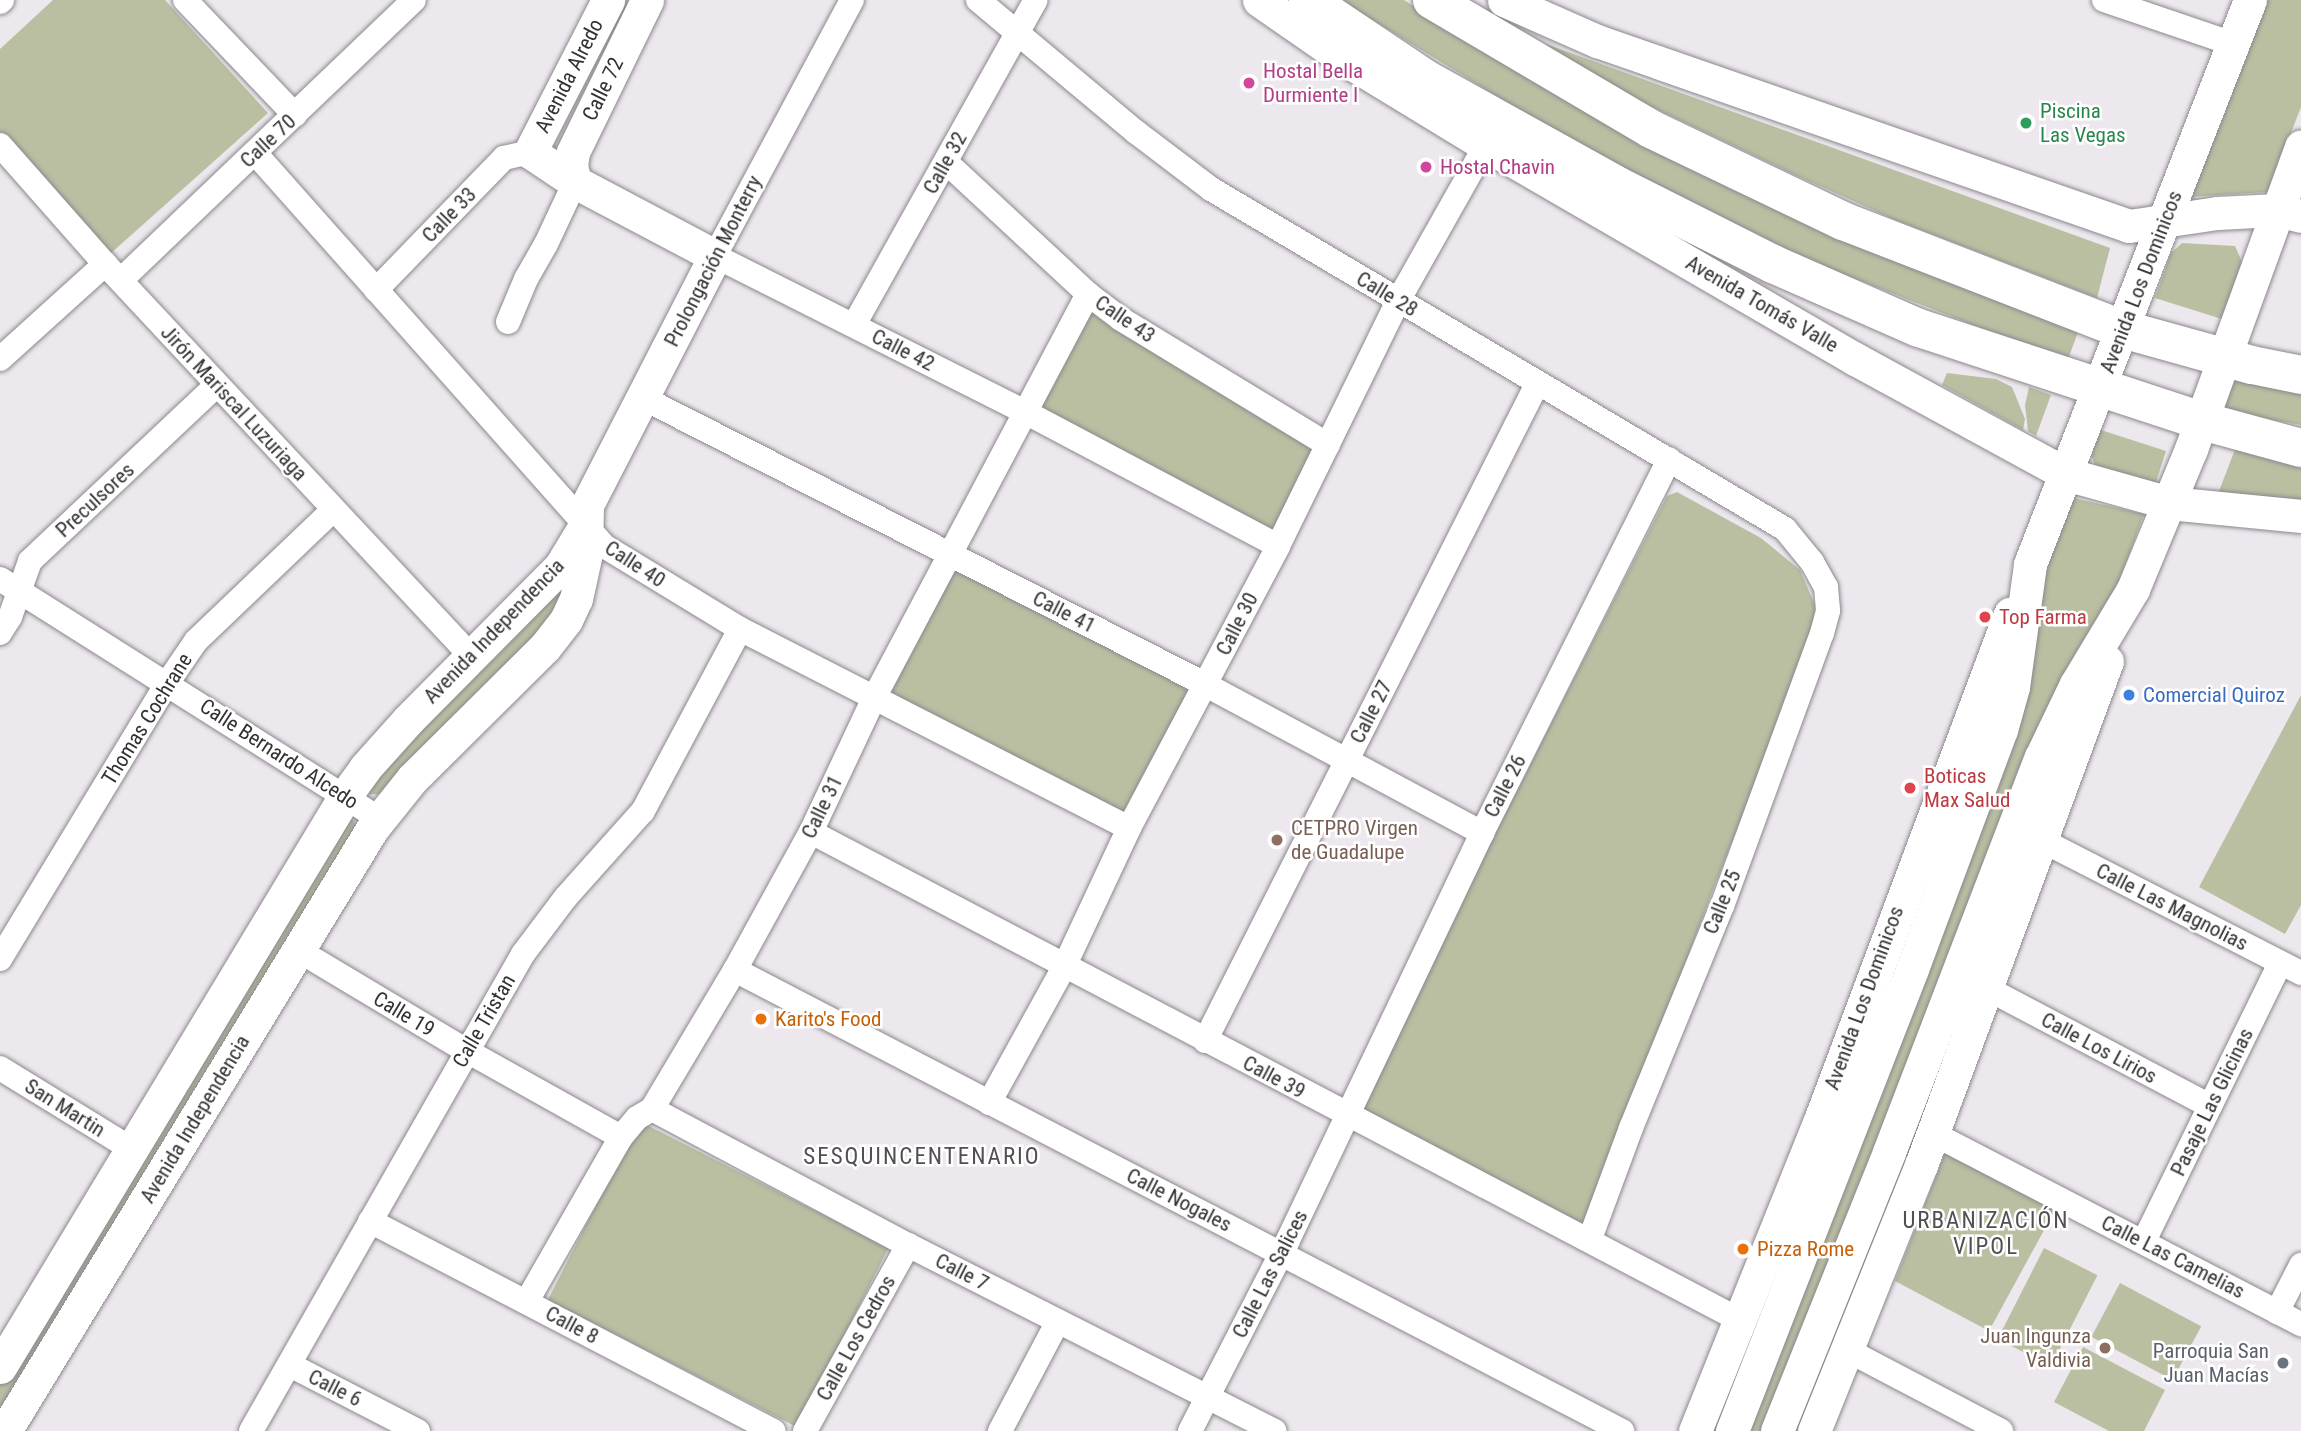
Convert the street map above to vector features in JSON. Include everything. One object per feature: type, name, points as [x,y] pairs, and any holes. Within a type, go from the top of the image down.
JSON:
[{"type":"main road","name":"Avenida Tomás Valle","points":[[1308,0],[1424,78],[1618,186],[1773,264],[1919,328],[2202,421],[2301,448]]},
{"type":"main road","points":[[1432,0],[1651,129],[1843,222],[2122,329],[2225,358],[2301,375]]},
{"type":"street","points":[[185,0],[295,115]]},
{"type":"street","name":"Calle 70","points":[[0,359],[113,272],[255,153],[414,0]]},
{"type":"street","name":"Avenida Alredo","points":[[530,152],[608,0]]},
{"type":"street","name":"Calle 72","points":[[575,182],[571,166],[573,152],[647,0]]},
{"type":"street","name":"Prolongación Monterry","points":[[584,526],[587,505],[594,489],[852,0]]},
{"type":"street","name":"Calle 28","points":[[978,0],[1211,190],[1786,529],[1812,562]]},
{"type":"street","name":"Calle 32","points":[[854,325],[1037,0]]},
{"type":"street","name":"Avenida Tomás Valle","points":[[1259,0],[1341,57],[1486,145],[1855,359],[2066,474],[2169,503],[2301,516]]},
{"type":"street","points":[[1504,0],[1597,41],[2129,226],[2217,213],[2289,213]]},
{"type":"street","points":[[2104,0],[2233,44]]},
{"type":"street","name":"Avenida Los Dominicos","points":[[1695,1431],[1819,1122],[1943,786],[2250,0]]},
{"type":"street","points":[[550,112],[582,132]]},
{"type":"street","name":"Jirón Mariscal Luzuriaga","points":[[0,145],[217,385],[472,657]]},
{"type":"street","name":"Calle 30","points":[[989,1103],[1064,967],[1129,828],[1278,546],[1398,301],[1486,145]]},
{"type":"street","points":[[1814,1431],[1988,989],[2133,589],[2225,358],[2289,213],[2301,146]]},
{"type":"street","name":"Calle 42","points":[[530,152],[575,182],[715,256],[1027,413],[1278,546]]},
{"type":"street","name":"Calle 33","points":[[376,289],[504,158],[530,152]]},
{"type":"street","name":"Calle 40","points":[[255,153],[604,546],[740,629],[1129,828]]},
{"type":"street","name":"Calle 43","points":[[946,162],[1088,294],[1202,369],[1328,445]]},
{"type":"street","points":[[508,322],[526,279],[547,244],[575,182]]},
{"type":"street","name":"Calle 31","points":[[527,1301],[621,1137],[637,1118],[652,1110],[736,970],[811,832],[875,696],[1088,294]]},
{"type":"street","name":"Calle 27","points":[[1205,1041],[1537,384]]},
{"type":"street","name":"Preculsores","points":[[0,634],[10,617],[9,584],[30,561],[217,385]]},
{"type":"street","name":"Calle 41","points":[[643,398],[1206,685],[1482,833]]},
{"type":"street","name":"Calle 26","points":[[1347,1115],[1482,833],[1669,458]]},
{"type":"street","name":"Thomas Cochrane","points":[[0,959],[167,682],[196,641],[333,510]]},
{"type":"street","name":"Avenida Independencia","points":[[0,1367],[345,796],[365,768],[408,720],[560,567],[584,526]]},
{"type":"street","name":"Avenida Independencia","points":[[5,1431],[380,818],[412,779],[545,647],[566,620],[583,575],[584,526]]},
{"type":"street","name":"Calle 25","points":[[1590,1239],[1631,1128],[1722,906],[1822,633],[1828,611],[1826,587],[1812,562]]},
{"type":"street","name":"Avenida Los Dominicos","points":[[1732,1431],[1908,982],[2001,730],[2013,687],[2030,564]]},
{"type":"street","name":"Calle Bernardo Alcedo","points":[[9,584],[380,818]]},
{"type":"street","points":[[1777,1431],[1889,1152],[2041,757],[2076,684],[2133,589]]},
{"type":"street","name":"Calle Tristan","points":[[251,1431],[523,954],[566,897],[643,811],[740,629]]},
{"type":"street","name":"Calle 39","points":[[811,832],[1738,1319]]},
{"type":"street","name":"Calle Las Magnolias","points":[[2043,841],[2290,968]]},
{"type":"street","name":"Calle 19","points":[[298,950],[467,1051],[621,1137]]},
{"type":"street","name":"Pasaje Las Glicinas","points":[[2144,1241],[2210,1106],[2290,968]]},
{"type":"street","name":"Calle Nogales","points":[[736,970],[989,1103],[1281,1251],[1622,1431]]},
{"type":"street","name":"Calle Los Lirios","points":[[1988,989],[2210,1106]]},
{"type":"street","name":"San Martin","points":[[0,1068],[130,1148]]},
{"type":"street","name":"Calle 7","points":[[652,1110],[908,1245],[1274,1431]]},
{"type":"street","name":"Calle Las Salices","points":[[1190,1431],[1347,1115]]},
{"type":"street","name":"Calle Las Camelias","points":[[1932,1133],[2301,1324]]},
{"type":"street","name":"Calle 8","points":[[370,1221],[774,1431]]},
{"type":"street","name":"Calle Los Cedros","points":[[805,1431],[908,1245]]},
{"type":"street","points":[[2277,1312],[2301,1265]]},
{"type":"street","points":[[1000,1431],[1058,1321]]},
{"type":"street","points":[[1847,1350],[2001,1431]]},
{"type":"street","name":"Calle 6","points":[[290,1365],[418,1431]]},
{"type":"green space","points":[[53,0],[165,0],[268,113],[110,254],[0,134],[0,49]]},
{"type":"green space","points":[[1340,0],[1404,0],[1512,69],[2078,332],[2067,362],[1805,259],[1656,187],[1516,108]]},
{"type":"green space","points":[[2264,0],[2301,0],[2301,107],[2268,192],[2188,197]]},
{"type":"green space","points":[[1543,43],[2110,248],[2097,298],[1898,221],[1793,174],[1625,94]]},
{"type":"green space","points":[[2182,243],[2235,246],[2242,262],[2225,320],[2155,298],[2171,253]]},
{"type":"green space","points":[[1096,311],[1319,450],[1276,538],[1035,413],[1087,313]]},
{"type":"green space","points":[[1947,373],[1996,379],[2012,387],[2025,419],[2023,430],[1942,385]]},
{"type":"green space","points":[[2234,380],[2301,393],[2301,425],[2224,411]]},
{"type":"green space","points":[[2029,387],[2051,395],[2036,436],[2028,431],[2025,405]]},
{"type":"green space","points":[[2101,430],[2166,451],[2156,482],[2144,487],[2095,466],[2090,451]]},
{"type":"green space","points":[[2237,444],[2301,464],[2301,507],[2216,499]]},
{"type":"green space","points":[[1677,492],[1761,538],[1800,570],[1815,605],[1813,639],[1714,887],[1588,1221],[1578,1224],[1363,1114],[1359,1101],[1667,496]]},
{"type":"green space","points":[[2069,497],[2144,514],[2116,590],[1764,1431],[1741,1431]]},
{"type":"green space","points":[[956,566],[1188,681],[1195,694],[1129,814],[1114,816],[888,696]]},
{"type":"green space","points":[[563,584],[554,619],[382,795],[370,794],[365,788],[371,773]]},
{"type":"green space","points":[[2301,695],[2301,905],[2285,934],[2199,887]]},
{"type":"green space","points":[[350,817],[357,826],[0,1422],[0,1382]]},
{"type":"green space","points":[[639,1121],[888,1248],[797,1427],[548,1300]]},
{"type":"green space","points":[[1945,1153],[2055,1210],[1989,1331],[1895,1281]]},
{"type":"green space","points":[[2044,1248],[2097,1275],[2051,1366],[1998,1339]]},
{"type":"green space","points":[[2120,1283],[2201,1326],[2173,1380],[2091,1337]]},
{"type":"green space","points":[[2083,1347],[2165,1390],[2144,1431],[2109,1431],[2054,1402]]},
{"type":"place","name":"Hostal Bella Durmiente I","points":[[1249,83]]},
{"type":"place","name":"Piscina Las Vegas","points":[[2026,123]]},
{"type":"place","name":"Hostal Chavin","points":[[1426,167]]},
{"type":"place","name":"Top Farma","points":[[1985,617]]},
{"type":"place","name":"Comercial Quiroz","points":[[2129,695]]},
{"type":"place","name":"Boticas Max Salud","points":[[1910,788]]},
{"type":"place","name":"CETPRO Virgen de Guadalupe","points":[[1277,840]]},
{"type":"place","name":"Karito's Food","points":[[761,1019]]},
{"type":"place","name":"Pizza Rome","points":[[1743,1249]]},
{"type":"place","name":"Juan Ingunza Valdivia","points":[[2105,1348]]},
{"type":"place","name":"Parroquia San Juan Macías","points":[[2283,1363]]},
{"type":"district","name":"SESQUINCENTENARIO","points":[[922,1157]]},
{"type":"district","name":"URBANIZACIÓN VIPOL","points":[[1986,1234]]}]
